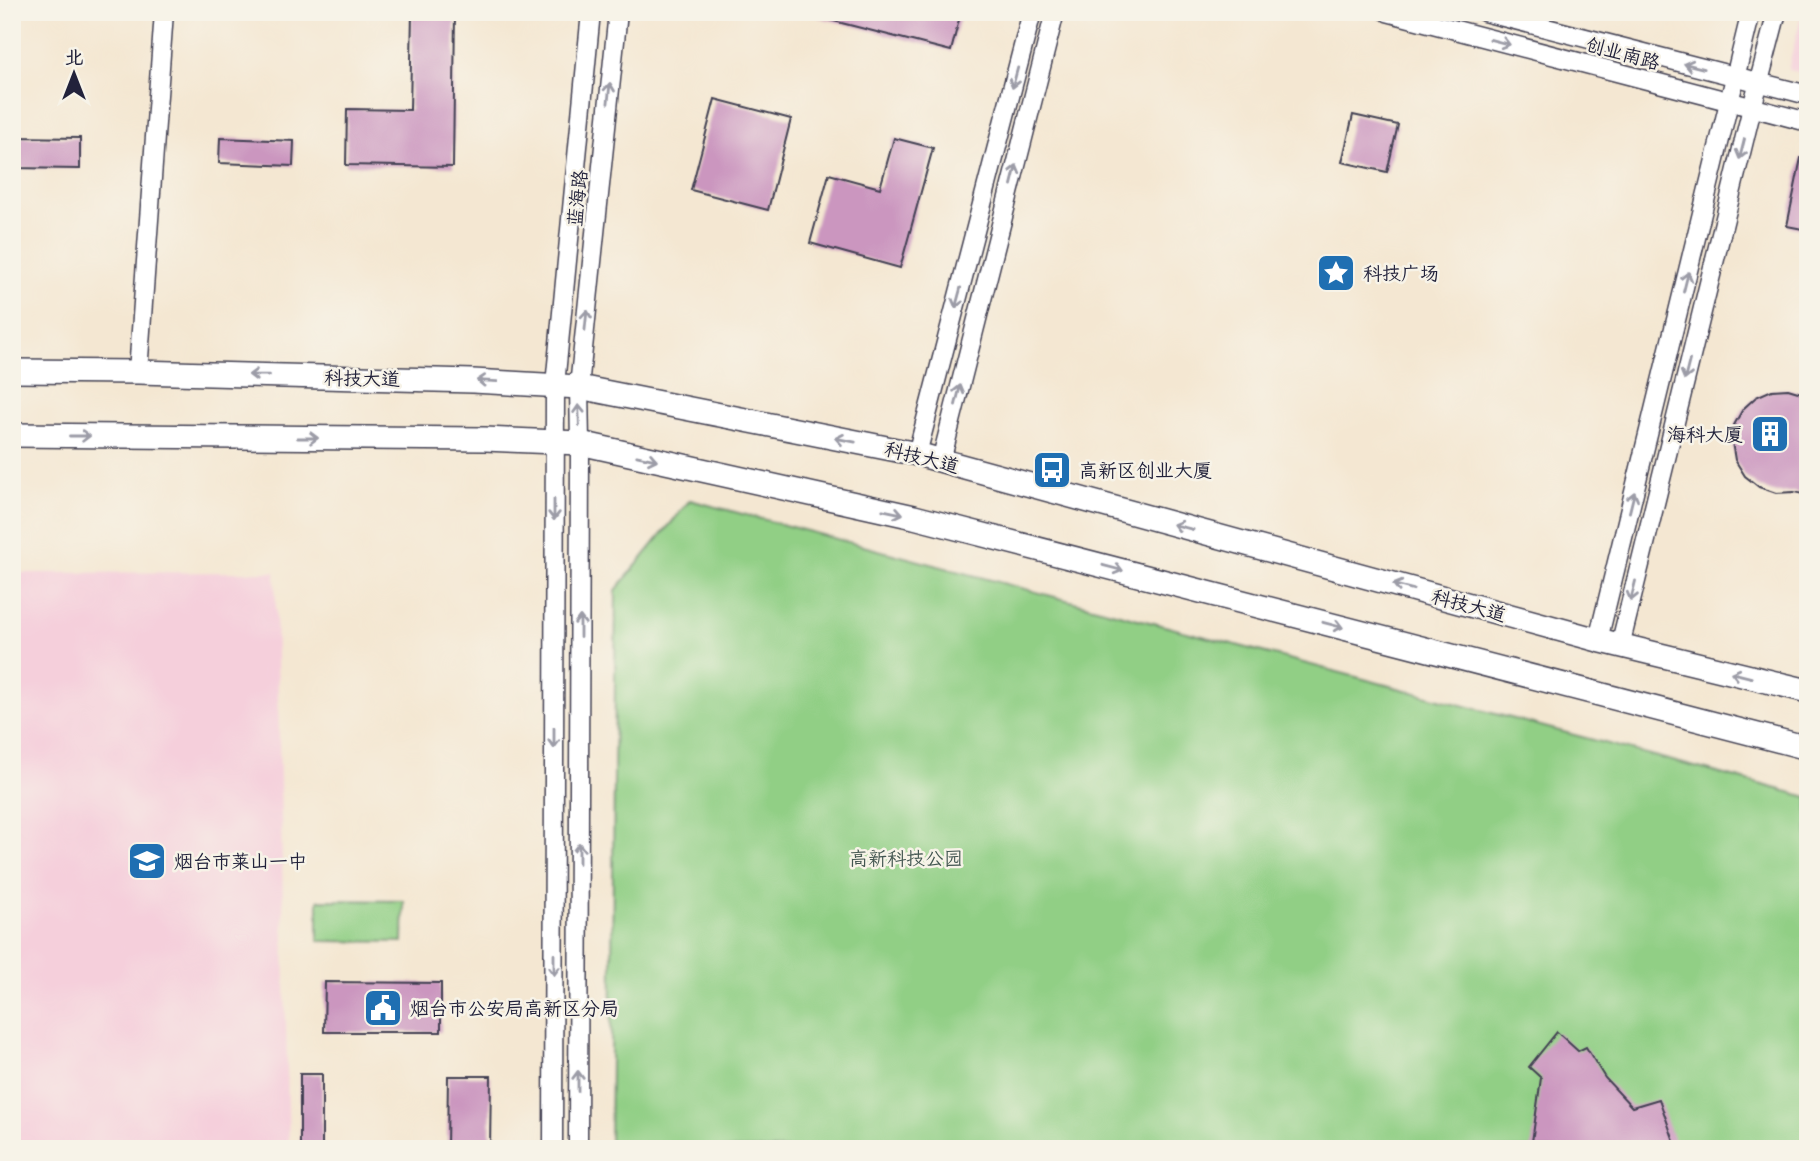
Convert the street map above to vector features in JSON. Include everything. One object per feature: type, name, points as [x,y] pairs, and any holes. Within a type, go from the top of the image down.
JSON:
[{"type":"main road","name":"科技大道","points":[[12,371],[473,381],[579,387],[917,454],[1609,643],[1808,691]]},
{"type":"main road","points":[[12,435],[471,439],[580,443],[914,517],[1808,748]]},
{"type":"street","points":[[138,372],[164,12]]},
{"type":"street","name":"蓝海路","points":[[553,1149],[555,385],[591,12]]},
{"type":"street","name":"蓝海路","points":[[578,1149],[579,387],[618,12]]},
{"type":"street","points":[[917,454],[1032,12]]},
{"type":"street","points":[[941,461],[1055,12]]},
{"type":"street","name":"创业南路","points":[[1387,12],[1808,122]]},
{"type":"street","name":"创业南路","points":[[1485,12],[1808,95]]},
{"type":"street","points":[[1609,643],[1751,12]]},
{"type":"street","points":[[1609,643],[1777,12]]},
{"type":"shaded area","points":[[1802,12],[1808,12],[1808,74],[1788,70]]},
{"type":"shaded area","name":"烟台市莱山一中","points":[[275,572],[289,1149],[12,1149],[12,573]]},
{"type":"green space","name":"高新科技公园","points":[[690,500],[1808,797],[1808,1149],[610,1149],[616,590]]},
{"type":"green space","points":[[318,900],[404,901],[403,942],[318,941]]},
{"type":"building","points":[[412,12],[455,12],[453,167],[346,165],[347,109],[410,110]]},
{"type":"building","points":[[819,12],[961,12],[951,51],[818,17]]},
{"type":"building","points":[[715,99],[791,119],[768,210],[691,190]]},
{"type":"building","points":[[1353,115],[1398,125],[1387,172],[1342,162]]},
{"type":"building","points":[[12,137],[80,138],[80,169],[12,168]]},
{"type":"building","points":[[220,138],[294,141],[293,166],[219,163]]},
{"type":"building","points":[[894,138],[933,148],[900,268],[810,243],[829,174],[880,188]]},
{"type":"building","points":[[1801,158],[1808,158],[1808,230],[1787,226]]},
{"type":"building","name":"海科大厦","points":[[1788,389],[1808,395],[1808,495],[1794,492],[1776,493],[1759,487],[1745,476],[1735,460],[1732,442],[1734,425],[1743,409],[1756,397],[1772,390]]},
{"type":"building","name":"烟台市公安局高新区分局","points":[[325,982],[441,983],[441,1032],[324,1032]]},
{"type":"building","points":[[1557,1032],[1578,1051],[1586,1047],[1605,1078],[1632,1107],[1659,1099],[1675,1144],[1655,1149],[1531,1149],[1541,1078],[1529,1067]]},
{"type":"building","points":[[300,1074],[322,1074],[322,1149],[300,1149]]},
{"type":"building","points":[[448,1076],[491,1076],[490,1149],[447,1149]]},
{"type":"place","name":"科技广场","points":[[1336,273]]},
{"type":"place","name":"海科大厦","points":[[1770,434]]},
{"type":"place","name":"高新区创业大厦","points":[[1052,470]]},
{"type":"place","name":"烟台市莱山一中","points":[[147,861]]},
{"type":"place","name":"烟台市公安局高新区分局","points":[[383,1008]]}]
